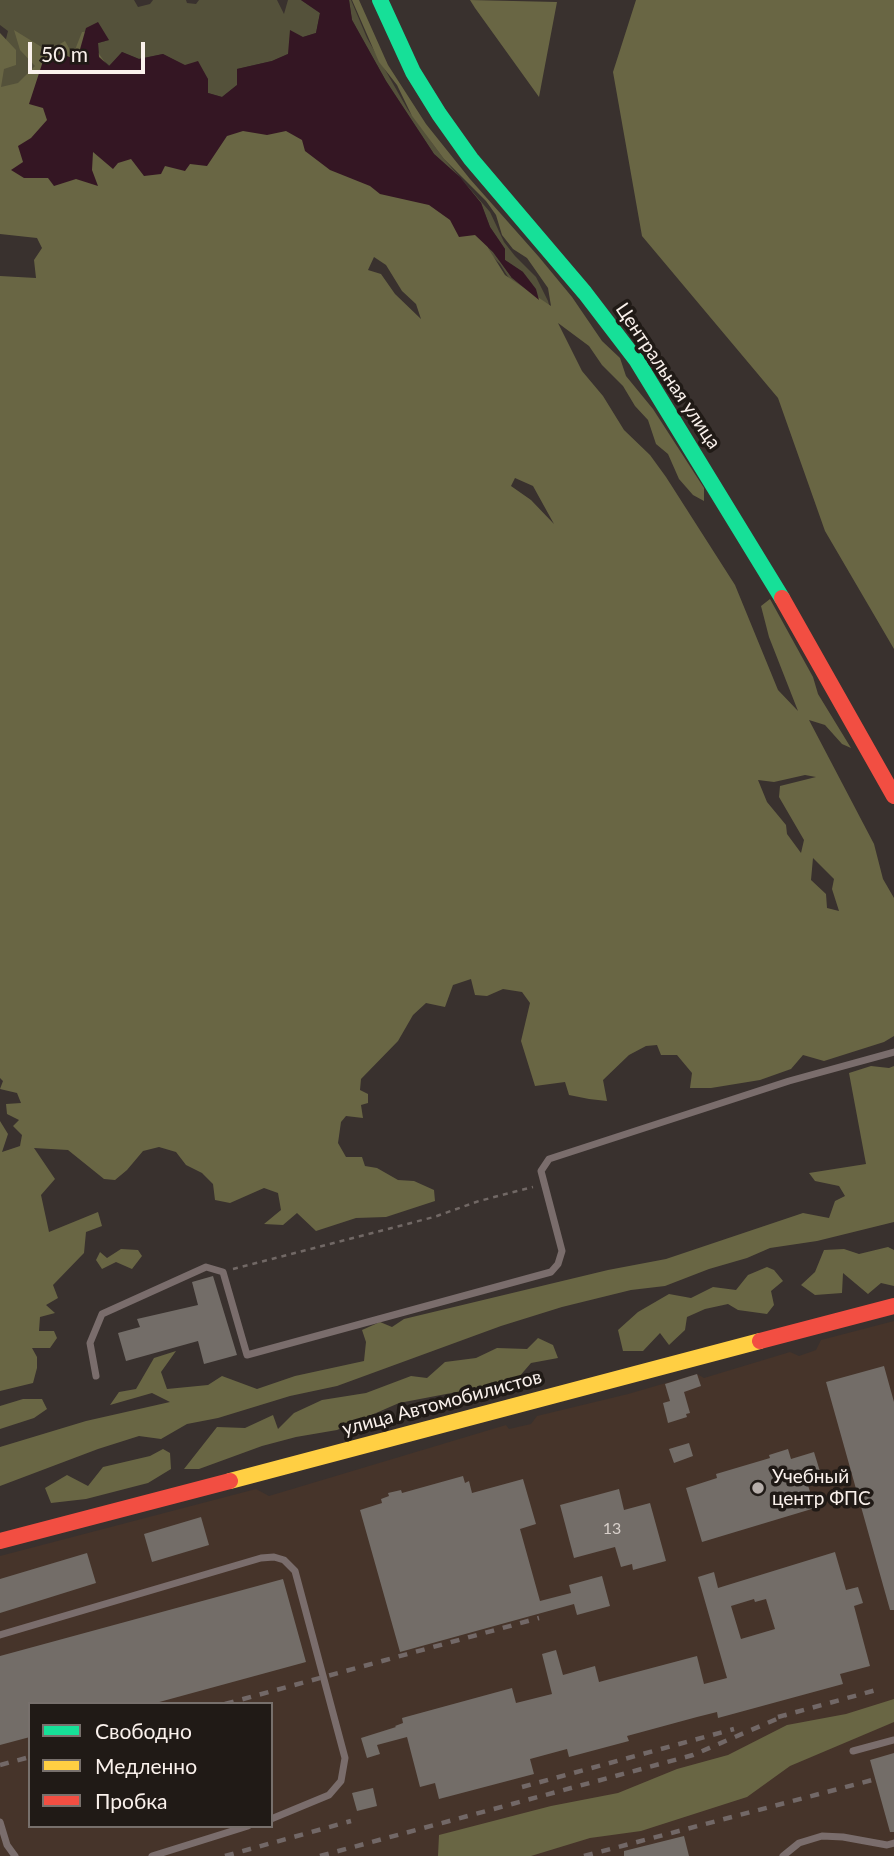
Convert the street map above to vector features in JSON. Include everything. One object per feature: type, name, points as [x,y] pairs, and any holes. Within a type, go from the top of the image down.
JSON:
[{"type":"street","name":"Центральная улица","points":[[380,0],[413,72],[471,159],[585,293],[637,361],[769,574],[894,796]]},
{"type":"street","name":"улица Автомобилистов","points":[[0,1541],[894,1306]]},
{"type":"lane","points":[[96,1376],[90,1343],[103,1314],[206,1267],[223,1272],[247,1355],[551,1272],[558,1265],[562,1251],[541,1171],[549,1159],[789,1081],[894,1052]]},
{"type":"lane","points":[[0,1635],[261,1558],[274,1557],[284,1560],[295,1571],[345,1758],[341,1781],[329,1795],[273,1818]]},
{"type":"lane","points":[[853,1751],[894,1740]]},
{"type":"lane","points":[[0,1822],[7,1845],[15,1856]]},
{"type":"lane","points":[[152,1856],[242,1828]]},
{"type":"lane","points":[[783,1856],[799,1843],[822,1836],[843,1837],[887,1846],[894,1843]]},
{"type":"path","points":[[223,1272],[434,1217],[479,1201],[544,1185]]},
{"type":"shaded area","points":[[0,0],[134,0],[138,7],[150,4],[153,0],[186,0],[187,3],[196,4],[199,0],[277,0],[284,14],[288,0],[301,0],[320,13],[316,33],[303,37],[288,54],[272,61],[237,69],[237,85],[222,97],[208,93],[208,79],[163,54],[139,59],[122,52],[110,66],[99,57],[98,43],[109,40],[82,45],[77,60],[475,235],[493,252],[512,278],[523,272],[505,260],[505,249],[490,227],[481,203],[459,177],[434,154],[386,81],[352,20],[351,0],[367,38],[408,110],[444,159],[490,212],[504,242],[536,277],[548,301],[553,319],[510,280],[488,252],[394,220],[0,195],[0,63],[8,31],[0,25]]},
{"type":"shaded area","points":[[301,0],[349,0],[352,20],[386,81],[434,154],[460,177],[481,203],[490,227],[505,249],[505,260],[523,272],[536,289],[539,300],[512,278],[493,252],[475,235],[459,237],[450,220],[429,205],[380,194],[370,186],[330,170],[305,151],[302,140],[286,131],[267,135],[243,131],[227,136],[207,166],[190,164],[185,171],[165,166],[161,174],[144,176],[131,159],[118,163],[113,169],[93,152],[92,170],[98,186],[76,179],[54,186],[48,178],[24,178],[11,170],[23,162],[18,146],[31,138],[47,120],[43,108],[29,104],[44,58],[62,54],[77,60],[86,28],[98,22],[109,40],[98,43],[99,57],[109,66],[122,52],[139,59],[163,54],[185,65],[198,61],[208,79],[208,93],[222,97],[237,85],[237,69],[272,61],[288,54],[290,30],[303,37],[316,33],[320,13]]},
{"type":"shaded area","points":[[352,0],[359,0],[388,65],[426,124],[572,297],[602,341],[620,358],[626,376],[653,409],[704,488],[704,501],[693,495],[679,479],[668,454],[656,444],[648,420],[635,406],[623,386],[602,365],[589,346],[558,323],[582,371],[603,396],[624,430],[650,455],[666,477],[735,585],[778,690],[798,711],[769,637],[761,606],[770,599],[813,677],[818,694],[851,748],[842,744],[825,725],[809,720],[874,844],[883,879],[894,898],[894,1036],[884,1042],[824,1061],[803,1055],[791,1069],[760,1080],[711,1088],[690,1088],[692,1073],[677,1055],[661,1055],[657,1045],[646,1046],[629,1055],[603,1080],[607,1101],[589,1099],[569,1095],[565,1082],[535,1086],[521,1041],[530,1003],[522,992],[503,989],[487,996],[475,995],[471,979],[453,985],[445,1007],[426,1003],[413,1015],[398,1041],[361,1079],[360,1090],[368,1094],[368,1103],[361,1105],[363,1118],[346,1116],[341,1122],[338,1143],[346,1157],[362,1157],[365,1166],[377,1168],[398,1180],[414,1181],[434,1190],[435,1201],[386,1217],[356,1218],[316,1231],[297,1213],[283,1225],[264,1224],[281,1210],[278,1193],[264,1188],[230,1203],[215,1200],[213,1184],[202,1173],[186,1165],[176,1152],[159,1147],[143,1151],[115,1180],[104,1179],[68,1150],[34,1148],[55,1179],[41,1195],[49,1232],[98,1212],[102,1226],[86,1232],[84,1253],[53,1285],[58,1298],[46,1305],[55,1313],[40,1317],[39,1331],[54,1331],[57,1338],[50,1348],[32,1348],[37,1357],[33,1383],[0,1391],[0,1121],[8,1134],[2,1152],[20,1146],[22,1135],[13,1126],[19,1120],[7,1114],[6,1104],[21,1103],[17,1093],[0,1089],[3,1081],[0,1078],[0,276],[36,278],[34,260],[42,248],[37,238],[0,234],[0,33],[16,50],[16,65],[4,69],[1,87],[18,83],[35,66],[20,50],[14,30],[48,51],[65,41],[73,55],[82,32],[98,31],[97,51],[111,71],[228,108],[237,85],[486,235],[488,248],[505,275],[551,306],[548,288],[527,258],[513,249],[502,235],[496,215],[486,201],[444,159],[412,116],[397,85],[379,62]],"holes":[[[374,257],[386,265],[402,291],[416,304],[421,319],[395,294],[381,274],[368,270]],[[515,478],[533,486],[554,524],[531,500],[511,486]],[[805,775],[816,777],[780,786],[779,797],[804,840],[801,853],[787,834],[786,825],[767,802],[758,780],[774,782]],[[813,858],[834,879],[832,889],[839,911],[827,908],[826,894],[811,880]]]},
{"type":"shaded area","points":[[470,0],[557,2],[539,97],[475,8]]},
{"type":"shaded area","points":[[636,0],[894,0],[894,649],[825,531],[778,398],[642,236],[613,72]]},
{"type":"shaded area","points":[[871,1066],[894,1066],[894,1222],[817,1241],[770,1248],[665,1286],[631,1290],[562,1307],[501,1326],[337,1386],[187,1424],[161,1439],[139,1436],[0,1486],[0,1447],[86,1421],[170,1402],[152,1393],[110,1405],[119,1392],[136,1389],[154,1358],[176,1351],[161,1372],[167,1389],[208,1385],[222,1376],[257,1389],[295,1376],[364,1361],[366,1342],[362,1330],[380,1322],[392,1327],[404,1319],[608,1270],[666,1259],[803,1213],[829,1218],[835,1201],[845,1196],[839,1186],[815,1181],[809,1173],[866,1164],[849,1073]]},
{"type":"shaded area","points":[[888,1247],[894,1250],[894,1286],[881,1283],[868,1294],[843,1273],[842,1293],[815,1295],[801,1285],[815,1272],[824,1250],[844,1249],[859,1254]]},
{"type":"shaded area","points":[[121,1249],[138,1250],[142,1256],[132,1269],[116,1262],[102,1269],[96,1260],[100,1252],[107,1258]]},
{"type":"shaded area","points":[[767,1267],[774,1270],[783,1281],[771,1291],[774,1305],[767,1314],[738,1310],[728,1304],[705,1309],[687,1317],[685,1330],[669,1345],[660,1333],[643,1351],[623,1351],[618,1330],[638,1312],[669,1294],[691,1298],[713,1287],[736,1290],[748,1275]]},
{"type":"shaded area","points":[[894,1321],[894,1856],[0,1856],[0,1556],[256,1489],[269,1496],[506,1425],[509,1429],[531,1424],[537,1416],[697,1374],[704,1378],[790,1352],[799,1356],[816,1350],[821,1340]]},
{"type":"shaded area","points":[[538,1338],[553,1345],[558,1358],[531,1363],[512,1385],[467,1390],[399,1403],[337,1430],[262,1446],[199,1469],[184,1469],[217,1427],[245,1428],[273,1415],[278,1429],[294,1413],[322,1400],[366,1393],[411,1376],[427,1378],[445,1362],[476,1358],[497,1348],[527,1349]]},
{"type":"shaded area","points":[[23,1399],[42,1399],[47,1409],[34,1418],[0,1429],[0,1406]]},
{"type":"shaded area","points":[[163,1449],[170,1453],[171,1469],[148,1483],[86,1499],[51,1503],[45,1488],[67,1475],[88,1486],[103,1467],[150,1456]]},
{"type":"shaded area","points":[[894,1699],[894,1722],[790,1766],[747,1797],[641,1831],[590,1838],[531,1856],[438,1856],[439,1835],[551,1806],[618,1793],[677,1769],[728,1755],[787,1725],[846,1714]]},
{"type":"building","points":[[213,1276],[237,1355],[204,1364],[198,1341],[126,1361],[118,1333],[140,1327],[137,1319],[198,1305],[192,1282]]},
{"type":"building","points":[[884,1366],[894,1402],[894,1610],[890,1610],[826,1382]]},
{"type":"building","points":[[697,1374],[701,1386],[684,1392],[690,1413],[686,1414],[687,1417],[668,1423],[663,1403],[670,1401],[665,1384]]},
{"type":"building","points":[[689,1443],[693,1456],[674,1463],[669,1449]]},
{"type":"building","points":[[788,1449],[791,1459],[814,1452],[822,1478],[807,1482],[815,1508],[702,1542],[686,1488],[717,1478],[716,1474],[770,1458],[769,1455]]},
{"type":"building","points":[[463,1476],[465,1483],[469,1481],[472,1493],[523,1479],[536,1524],[520,1529],[540,1601],[571,1593],[569,1585],[602,1576],[610,1606],[577,1615],[574,1604],[400,1652],[360,1510],[382,1503],[381,1499],[389,1496],[388,1493],[401,1490],[402,1493]]},
{"type":"building","points":[[619,1489],[624,1510],[650,1503],[666,1561],[633,1570],[632,1564],[621,1567],[615,1547],[574,1558],[560,1505]]},
{"type":"building","points":[[201,1517],[209,1545],[152,1562],[144,1534]]},
{"type":"building","points":[[835,1552],[846,1590],[858,1587],[863,1603],[854,1606],[870,1666],[840,1674],[843,1684],[718,1718],[717,1712],[697,1717],[627,1736],[629,1741],[569,1757],[567,1749],[530,1759],[534,1774],[439,1799],[435,1783],[420,1787],[407,1737],[377,1745],[380,1754],[367,1758],[361,1738],[396,1727],[403,1723],[402,1718],[512,1688],[516,1703],[552,1694],[542,1654],[556,1650],[563,1675],[595,1666],[599,1682],[697,1656],[704,1684],[727,1678],[698,1577],[714,1572],[718,1588]],"holes":[[[754,1599],[755,1602],[766,1599],[775,1629],[741,1639],[731,1606]]]},
{"type":"building","points":[[87,1553],[96,1583],[0,1613],[0,1579]]},
{"type":"building","points":[[283,1579],[306,1662],[159,1702],[28,1702],[28,1738],[0,1745],[0,1656]]},
{"type":"building","points":[[894,1753],[894,1832],[890,1832],[870,1760]]},
{"type":"building","points":[[373,1788],[377,1806],[357,1811],[352,1793]]},
{"type":"building","points":[[684,1836],[689,1856],[624,1856],[624,1851]]},
{"type":"railway","points":[[232,1702],[539,1618]]},
{"type":"railway","points":[[778,1717],[880,1689]]},
{"type":"railway","points":[[320,1856],[693,1755],[786,1715]]},
{"type":"railway","points":[[522,1787],[734,1729]]},
{"type":"railway","points":[[0,1765],[28,1758]]},
{"type":"railway","points":[[584,1856],[876,1779]]},
{"type":"railway","points":[[225,1856],[351,1821]]},
{"type":"traffic: fast","points":[[380,0],[413,72],[439,114],[471,159],[585,293],[637,361],[782,598]]},
{"type":"traffic: slow","points":[[230,1481],[760,1341]]},
{"type":"traffic: jam","points":[[782,598],[894,796]]},
{"type":"traffic: jam","points":[[760,1341],[894,1306]]},
{"type":"traffic: jam","points":[[0,1541],[230,1481]]},
{"type":"place","name":"Учебный центр ФПС","points":[[758,1488]]}]
